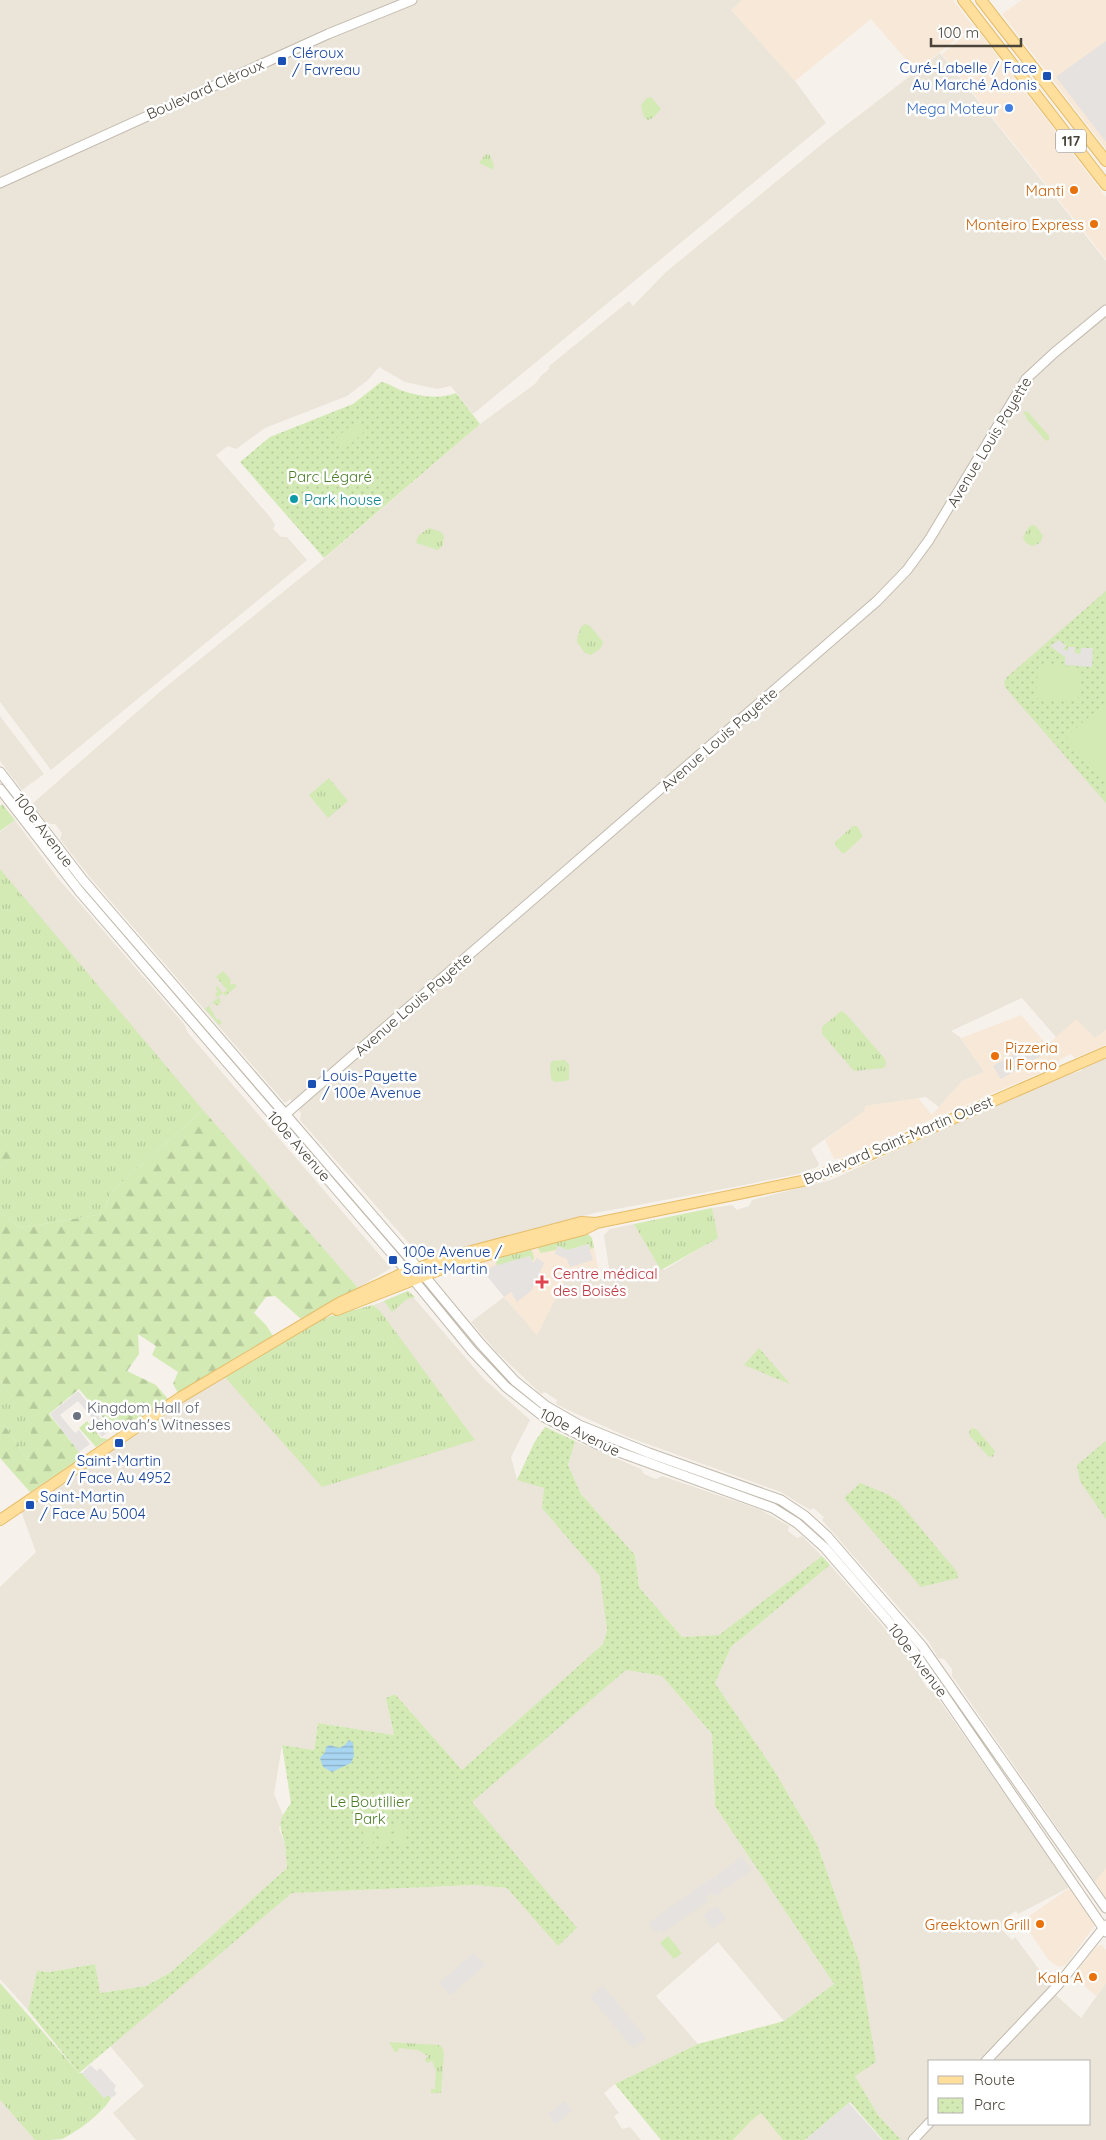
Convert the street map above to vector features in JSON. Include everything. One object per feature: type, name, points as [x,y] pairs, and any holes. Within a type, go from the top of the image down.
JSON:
[{"type":"main road","name":"117","points":[[962,0],[1106,185]]},
{"type":"main road","name":"117","points":[[981,0],[1106,160]]},
{"type":"main road","points":[[1037,96],[1056,96]]},
{"type":"main road","name":"Boulevard Saint-Martin Ouest","points":[[0,1520],[181,1397],[339,1303],[487,1246],[581,1222],[596,1223],[807,1180],[1106,1052]]},
{"type":"street","name":"Boulevard Cléroux","points":[[0,182],[328,34],[412,0]]},
{"type":"street","name":"Avenue Louis Payette","points":[[278,1120],[878,601],[907,570],[929,540],[1026,379],[1106,310]]},
{"type":"street","name":"100e Avenue","points":[[0,772],[83,880],[421,1271],[497,1364],[521,1387],[552,1410],[579,1425],[627,1445],[774,1497],[791,1506],[814,1524],[858,1571],[922,1646],[1106,1908]]},
{"type":"street","name":"100e Avenue","points":[[0,789],[67,877],[278,1120],[489,1370],[517,1397],[541,1415],[566,1430],[613,1451],[766,1504],[788,1516],[807,1530],[825,1548],[919,1658],[1105,1928]]},
{"type":"street","points":[[987,2060],[1058,1984],[1105,1928]]},
{"type":"street","points":[[914,2140],[928,2124]]},
{"type":"shaded area","points":[[0,0],[742,0],[731,10],[795,81],[826,123],[473,414],[451,386],[437,389],[405,382],[379,367],[368,380],[347,396],[265,428],[236,449],[228,446],[216,455],[271,518],[275,525],[273,529],[281,537],[287,537],[307,560],[51,770],[0,702]]},
{"type":"shaded area","points":[[742,0],[953,0],[973,26],[916,71],[871,19],[795,81],[731,10]]},
{"type":"shaded area","points":[[1022,0],[1106,0],[1106,149],[1002,14]]},
{"type":"shaded area","points":[[975,27],[1106,197],[1106,259],[942,54]]},
{"type":"shaded area","points":[[1106,41],[1106,142],[1056,77]]},
{"type":"shaded area","points":[[940,53],[1106,261],[1106,1030],[1095,1038],[1088,1031],[1056,1037],[1022,998],[951,1031],[960,1037],[984,1072],[962,1081],[939,1107],[926,1097],[865,1106],[865,1111],[811,1149],[819,1164],[817,1167],[798,1174],[595,1213],[422,1258],[300,1120],[301,1113],[290,1099],[285,1103],[89,876],[60,839],[62,833],[55,824],[47,824],[32,804],[162,690],[319,563],[480,424],[535,384],[550,368],[548,367],[629,301],[633,306],[666,272],[832,136]]},
{"type":"shaded area","points":[[1059,640],[1066,646],[1063,649],[1067,651],[1068,647],[1075,647],[1075,653],[1080,654],[1081,648],[1093,648],[1092,667],[1065,665],[1065,657],[1050,646]]},
{"type":"shaded area","points":[[0,716],[44,774],[22,790],[0,761]]},
{"type":"shaded area","points":[[15,820],[56,876],[184,1024],[188,1033],[391,1268],[358,1288],[165,1067],[0,870],[0,832]]},
{"type":"shaded area","points":[[1021,1015],[1047,1045],[1076,1019],[1095,1038],[1106,1030],[1106,1045],[1075,1058],[1071,1054],[1059,1060],[1059,1065],[841,1158],[834,1159],[825,1140],[864,1111],[865,1106],[918,1098],[932,1115],[962,1081],[984,1072],[961,1038]]},
{"type":"shaded area","points":[[1037,1041],[1044,1054],[1001,1079],[993,1066]]},
{"type":"shaded area","points":[[1106,1057],[1106,1868],[1095,1882],[952,1676],[952,1669],[944,1659],[938,1658],[929,1642],[822,1520],[824,1517],[814,1508],[810,1510],[781,1492],[628,1437],[556,1404],[557,1400],[545,1392],[541,1394],[497,1352],[471,1322],[504,1297],[537,1335],[570,1269],[581,1275],[609,1280],[610,1275],[604,1235],[610,1229],[634,1224],[664,1270],[717,1238],[712,1208],[732,1205],[737,1210],[749,1206],[752,1200],[831,1180],[1062,1076],[1081,1071],[1083,1068]]},
{"type":"shaded area","points":[[588,1234],[592,1238],[599,1272],[598,1279],[570,1270],[537,1336],[476,1262]]},
{"type":"shaded area","points":[[588,1244],[593,1260],[570,1267],[567,1259],[555,1254],[558,1246],[568,1250]]},
{"type":"shaded area","points":[[530,1256],[533,1263],[537,1258],[544,1263],[532,1290],[517,1302],[511,1292],[504,1297],[483,1271],[494,1266]]},
{"type":"shaded area","points":[[408,1291],[483,1378],[530,1420],[511,1457],[517,1479],[544,1488],[542,1508],[601,1576],[607,1630],[603,1644],[462,1770],[395,1694],[386,1698],[394,1735],[318,1723],[314,1750],[282,1745],[274,1794],[283,1815],[279,1829],[285,1844],[287,1868],[171,1972],[146,1986],[99,1993],[95,1964],[49,1972],[37,1971],[28,2010],[0,1979],[0,1587],[36,1552],[21,1511],[224,1376],[475,1440],[374,1305]]},
{"type":"shaded area","points":[[78,1391],[110,1430],[102,1437],[90,1422],[93,1419],[78,1401],[60,1415],[75,1433],[79,1430],[90,1444],[79,1452],[50,1414]]},
{"type":"shaded area","points":[[575,1441],[641,1469],[644,1474],[656,1479],[662,1476],[761,1510],[789,1526],[788,1531],[797,1538],[802,1536],[822,1556],[719,1635],[682,1637],[639,1587],[635,1555],[581,1494],[568,1465]]},
{"type":"shaded area","points":[[830,1565],[920,1672],[919,1675],[927,1688],[932,1690],[1070,1887],[1018,1914],[1016,1911],[1004,1919],[1005,1924],[1001,1929],[1012,1940],[1015,1937],[1038,1968],[1050,1977],[1047,1982],[1057,1996],[1081,2018],[1106,1983],[1106,2140],[901,2140],[878,2115],[855,2076],[859,1961],[817,1844],[774,1770],[715,1683],[731,1647]]},
{"type":"shaded area","points":[[626,1670],[662,1676],[712,1734],[715,1806],[834,1984],[784,2021],[718,1942],[656,1996],[698,2044],[615,2084],[604,2093],[619,2113],[614,2116],[622,2129],[630,2127],[641,2140],[136,2140],[113,2113],[144,2086],[110,2046],[292,1893],[475,1885],[507,1888],[558,1945],[577,1929],[471,1802]]},
{"type":"shaded area","points":[[742,1857],[751,1871],[726,1889],[723,1885],[722,1892],[715,1896],[711,1893],[706,1897],[708,1901],[663,1932],[660,1929],[656,1932],[651,1928],[649,1923],[713,1877],[717,1881],[716,1876]]},
{"type":"shaded area","points":[[1106,1868],[1106,1898],[1095,1882]]},
{"type":"shaded area","points":[[1071,1887],[1095,1925],[1066,1965],[1058,1967],[1048,1959],[1022,1921]]},
{"type":"shaded area","points":[[717,1906],[726,1918],[713,1929],[703,1915]]},
{"type":"shaded area","points":[[1102,1945],[1106,1950],[1106,1983],[1096,1996],[1073,1976],[1097,1946]]},
{"type":"shaded area","points":[[474,1953],[485,1965],[450,1995],[439,1983]]},
{"type":"shaded area","points":[[603,1986],[646,2038],[643,2041],[632,2047],[590,1997]]},
{"type":"shaded area","points":[[90,2065],[97,2071],[100,2068],[116,2086],[114,2090],[117,2094],[111,2098],[108,2095],[104,2098],[82,2073]]},
{"type":"shaded area","points":[[0,2100],[35,2140],[0,2140]]},
{"type":"shaded area","points":[[564,2101],[572,2111],[556,2124],[548,2114]]},
{"type":"shaded area","points":[[849,2103],[882,2140],[805,2140]]},
{"type":"shaded area","points":[[761,2113],[783,2140],[733,2140],[751,2121]]},
{"type":"green space","points":[[651,97],[661,109],[653,118],[648,120],[644,117],[641,105],[647,98]]},
{"type":"green space","points":[[489,154],[491,162],[493,161],[494,170],[479,163],[485,155]]},
{"type":"green space","name":"Parc Légaré","points":[[381,382],[414,394],[435,397],[456,393],[480,424],[324,558],[240,462],[270,437],[353,404]]},
{"type":"green space","points":[[1025,411],[1049,436],[1049,441],[1045,440],[1026,418],[1026,415],[1023,415]]},
{"type":"green space","points":[[355,422],[364,432],[345,449],[336,438]]},
{"type":"green space","points":[[1030,525],[1031,527],[1032,525],[1036,526],[1043,536],[1040,543],[1032,546],[1026,543],[1023,537]]},
{"type":"green space","points":[[429,528],[441,532],[444,536],[443,545],[438,550],[416,543],[418,536]]},
{"type":"green space","points":[[1106,591],[1106,803],[1005,687],[1004,682],[1007,677]]},
{"type":"green space","points":[[585,624],[590,626],[603,642],[601,648],[591,655],[585,653],[577,642],[578,634],[581,634],[579,633],[581,627]]},
{"type":"green space","points":[[1040,665],[1080,668],[1078,701],[1036,698],[1038,668]]},
{"type":"green space","points":[[1106,702],[1106,783],[1066,737]]},
{"type":"green space","points":[[329,778],[348,801],[328,818],[309,795]]},
{"type":"green space","points":[[2,804],[15,820],[0,831],[0,806]]},
{"type":"green space","points":[[853,826],[857,826],[863,836],[845,853],[842,853],[835,845],[835,842]]},
{"type":"green space","points":[[52,845],[199,1020],[196,1022],[76,883],[49,848]]},
{"type":"green space","points":[[0,869],[203,1110],[111,1192],[103,1214],[20,1228],[0,1212],[0,1168],[18,1152],[0,1133]]},
{"type":"green space","points":[[223,971],[231,980],[231,985],[234,983],[237,986],[225,996],[223,993],[227,990],[216,977]]},
{"type":"green space","points":[[217,986],[223,993],[218,997],[221,1001],[218,1006],[213,1003],[209,1006],[217,1020],[219,1019],[222,1023],[219,1025],[205,1009],[218,998],[215,994],[218,991],[215,988]]},
{"type":"green space","points":[[841,1011],[846,1014],[885,1059],[886,1064],[884,1068],[854,1071],[822,1034],[822,1027]]},
{"type":"green space","points":[[565,1060],[569,1065],[569,1079],[554,1082],[551,1078],[550,1064],[552,1061]]},
{"type":"green space","points":[[203,1110],[358,1288],[301,1319],[275,1296],[266,1297],[254,1313],[266,1325],[273,1336],[178,1393],[173,1384],[178,1372],[152,1355],[156,1346],[138,1334],[139,1354],[127,1371],[156,1385],[168,1399],[116,1433],[79,1389],[49,1414],[83,1457],[30,1492],[0,1458],[0,1423],[7,1429],[28,1460],[32,1423],[0,1380],[0,1212],[20,1228],[103,1214],[111,1192]]},
{"type":"green space","points":[[292,1126],[370,1218],[351,1201],[289,1129]]},
{"type":"green space","points":[[0,1133],[19,1152],[0,1168]]},
{"type":"green space","points":[[712,1208],[718,1238],[661,1270],[634,1224]]},
{"type":"green space","points":[[588,1234],[592,1238],[594,1248],[590,1249],[589,1244],[567,1250],[558,1246],[556,1250],[541,1253],[537,1247]]},
{"type":"green space","points":[[531,1248],[534,1258],[532,1261],[530,1256],[497,1266],[495,1257]]},
{"type":"green space","points":[[408,1291],[415,1297],[407,1299],[392,1312],[384,1301]]},
{"type":"green space","points":[[373,1305],[381,1312],[475,1440],[322,1487],[224,1376],[316,1322]]},
{"type":"green space","points":[[759,1348],[790,1384],[744,1365]]},
{"type":"green space","points":[[0,1380],[33,1423],[28,1460],[7,1429],[0,1423]]},
{"type":"green space","points":[[87,1421],[101,1438],[108,1439],[96,1447],[79,1428]]},
{"type":"green space","name":"Le Boutillier Park","points":[[545,1427],[575,1441],[568,1465],[581,1494],[635,1555],[639,1587],[682,1637],[719,1635],[822,1556],[830,1565],[731,1647],[715,1683],[774,1770],[817,1844],[859,1961],[876,2062],[855,2076],[878,2115],[901,2140],[883,2140],[850,2102],[805,2140],[783,2140],[761,2113],[733,2140],[661,2140],[615,2084],[698,2044],[784,2021],[834,1984],[715,1806],[712,1734],[662,1676],[626,1670],[472,1802],[577,1928],[558,1946],[507,1888],[475,1885],[292,1893],[79,2073],[28,2010],[37,1971],[49,1972],[95,1964],[100,1993],[146,1986],[171,1972],[287,1868],[285,1844],[280,1823],[291,1803],[282,1745],[314,1750],[318,1723],[394,1735],[386,1698],[395,1694],[462,1770],[603,1644],[607,1630],[600,1576],[542,1508],[544,1488],[517,1480],[534,1443]]},
{"type":"green space","points":[[972,1428],[976,1429],[995,1451],[993,1457],[988,1456],[970,1436],[969,1432]]},
{"type":"green space","points":[[1106,1441],[1106,1519],[1080,1481],[1077,1465]]},
{"type":"green space","points":[[860,1483],[887,1494],[899,1502],[957,1572],[958,1578],[921,1587],[844,1498]]},
{"type":"green space","points":[[406,1824],[406,1846],[396,1846],[396,1825]]},
{"type":"green space","points":[[373,1825],[373,1847],[363,1847],[363,1826]]},
{"type":"green space","points":[[379,1825],[389,1825],[390,1846],[380,1847]]},
{"type":"green space","points":[[668,1936],[682,1953],[674,1959],[660,1943]]},
{"type":"green space","points":[[0,1983],[79,2073],[82,2073],[104,2098],[108,2095],[111,2098],[90,2121],[62,2139],[35,2140],[0,2100]]},
{"type":"green space","points":[[389,2042],[439,2045],[442,2047],[444,2053],[441,2093],[431,2093],[431,2089],[435,2089],[436,2071],[432,2061],[427,2063],[425,2060],[428,2056],[418,2050],[399,2048],[398,2052],[395,2052]]},
{"type":"water","points":[[349,1740],[353,1743],[354,1756],[351,1763],[332,1772],[323,1767],[320,1758],[325,1752],[326,1747],[330,1745],[339,1748]]},
{"type":"place","name":"Cléroux / Favreau","points":[[282,61]]},
{"type":"place","name":"Curé-Labelle / Face Au Marché Adonis","points":[[1047,76]]},
{"type":"place","name":"Mega Moteur","points":[[1009,108]]},
{"type":"place","name":"Manti","points":[[1074,190]]},
{"type":"place","name":"Monteiro Express","points":[[1094,224]]},
{"type":"place","name":"Park house","points":[[294,499]]},
{"type":"place","name":"Pizzeria Il Forno","points":[[995,1056]]},
{"type":"place","name":"Louis-Payette / 100e Avenue","points":[[312,1084]]},
{"type":"place","name":"100e Avenue / Saint-Martin","points":[[393,1260]]},
{"type":"place","name":"Centre médical des Boisés","points":[[542,1282]]},
{"type":"place","name":"Kingdom Hall of Jehovah's Witnesses","points":[[77,1416]]},
{"type":"place","name":"Saint-Martin / Face Au 4952","points":[[119,1443]]},
{"type":"place","name":"Saint-Martin / Face Au 5004","points":[[30,1505]]},
{"type":"place","name":"Greektown Grill","points":[[1040,1924]]},
{"type":"place","name":"Kala A","points":[[1093,1977]]}]
